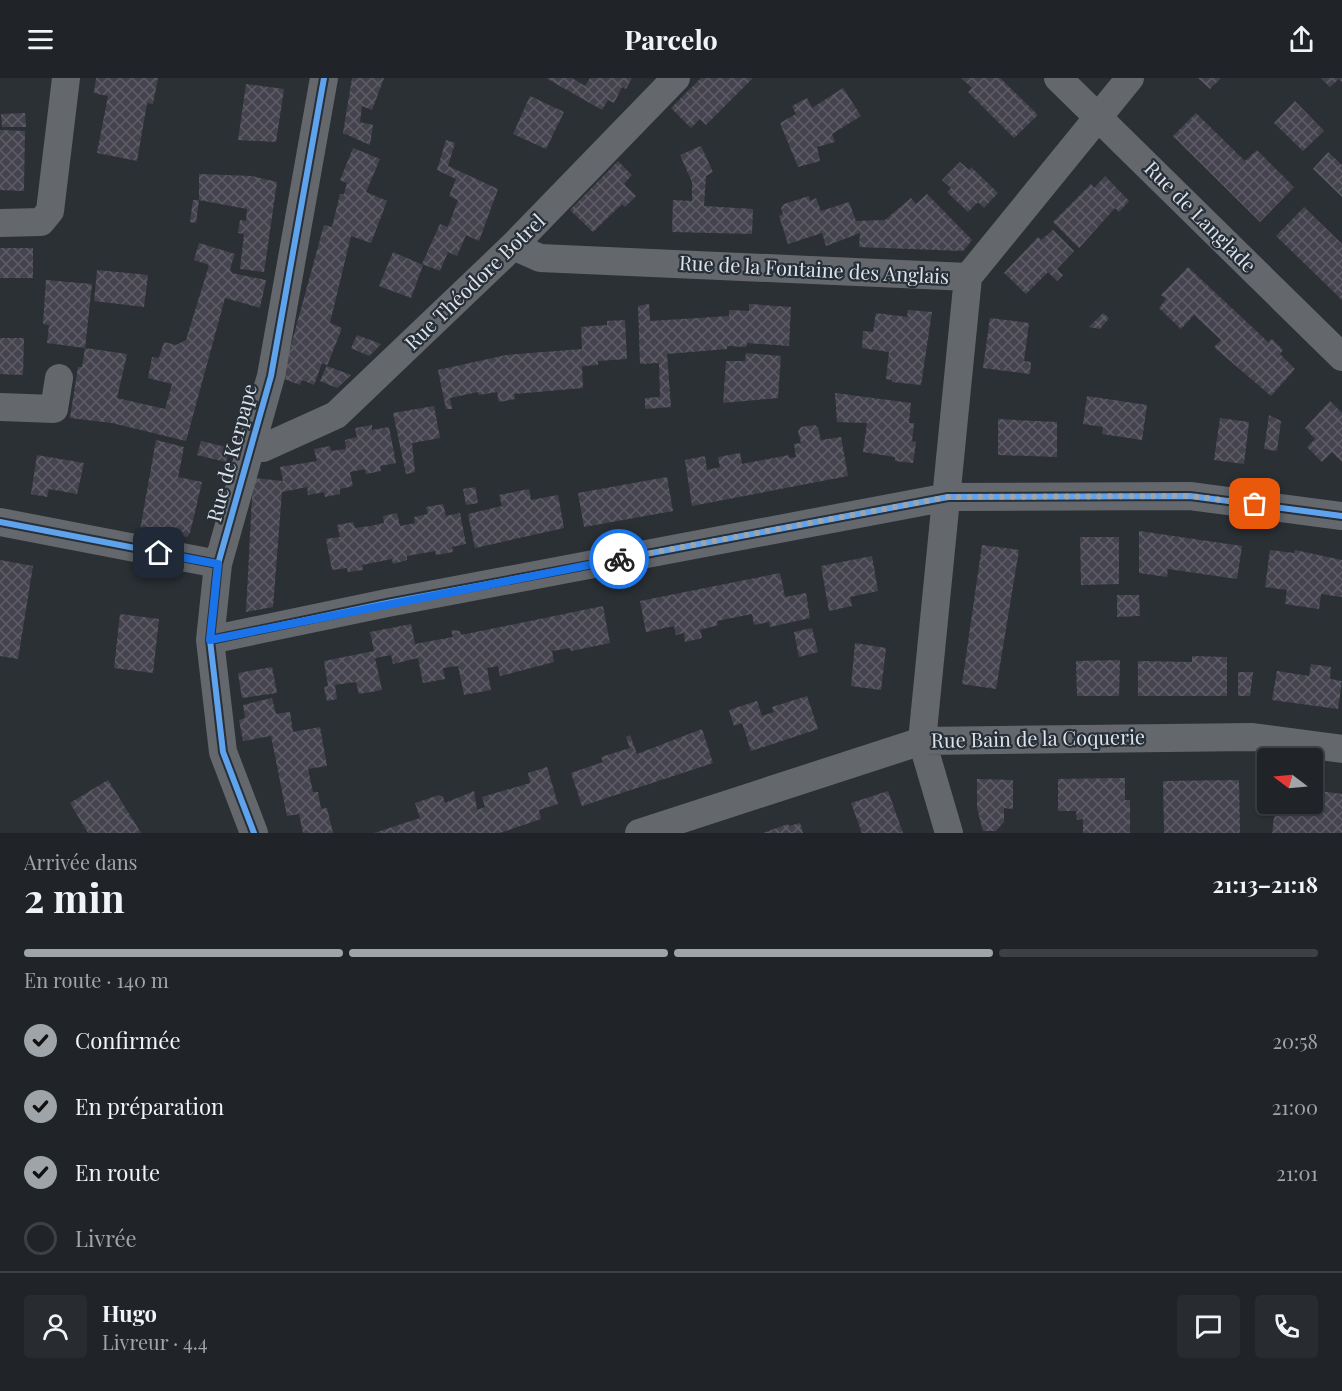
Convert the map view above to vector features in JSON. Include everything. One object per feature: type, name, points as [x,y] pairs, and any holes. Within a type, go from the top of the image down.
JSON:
[{"type":"street","points":[[0,223],[41,222],[50,212],[66,78]]},
{"type":"street","name":"Rue de Kerpape","points":[[254,833],[223,752],[210,640],[218,564],[249,447],[271,376],[324,78]]},
{"type":"street","name":"Rue Théodore Botrel","points":[[249,447],[263,448],[336,415],[513,246],[676,78]]},
{"type":"street","name":"Rue de Langlade","points":[[1058,78],[1342,357]]},
{"type":"street","name":"Rue de la Fontaine des Anglais","points":[[513,246],[540,258],[968,277],[1130,78]]},
{"type":"street","points":[[949,833],[922,741],[948,497],[968,277]]},
{"type":"street","points":[[0,407],[54,409],[59,378]]},
{"type":"street","points":[[210,640],[387,603],[948,497],[1190,496],[1342,516]]},
{"type":"street","points":[[0,522],[218,564]]},
{"type":"street","name":"Rue Bain de la Coquerie","points":[[639,833],[922,741],[1253,737],[1342,749]]},
{"type":"building","points":[[96,78],[158,78],[153,104],[147,103],[137,161],[97,153],[108,96],[94,93]]},
{"type":"building","points":[[352,78],[384,78],[372,110],[362,106],[360,122],[373,125],[370,145],[343,133]]},
{"type":"building","points":[[546,78],[572,78],[585,86],[590,78],[632,78],[626,89],[622,87],[614,103],[608,100],[602,110]]},
{"type":"building","points":[[701,78],[753,78],[706,125],[700,119],[691,128],[671,108]]},
{"type":"building","points":[[961,78],[1000,78],[1038,115],[1014,138],[968,92],[972,88]]},
{"type":"building","points":[[1198,78],[1221,78],[1210,89]]},
{"type":"building","points":[[1321,78],[1342,78],[1342,82],[1339,79],[1330,87]]},
{"type":"building","points":[[246,84],[284,89],[276,142],[238,140]]},
{"type":"building","points":[[843,88],[861,116],[832,134],[835,142],[817,147],[820,161],[798,167],[780,123],[796,114],[792,106],[807,98],[812,108]]},
{"type":"building","points":[[530,96],[564,112],[546,149],[513,134]]},
{"type":"building","points":[[1295,101],[1324,131],[1303,151],[1274,123]]},
{"type":"building","points":[[25,113],[26,127],[2,127],[1,114]]},
{"type":"building","points":[[1196,113],[1245,161],[1257,150],[1294,187],[1260,222],[1173,136]]},
{"type":"building","points":[[0,130],[25,131],[24,191],[0,190]]},
{"type":"building","points":[[446,140],[455,143],[448,166],[498,189],[479,241],[466,235],[457,256],[448,252],[440,271],[422,264],[440,224],[448,227],[458,200],[449,196],[456,179],[437,170]]},
{"type":"building","points":[[701,146],[713,172],[706,176],[704,206],[753,209],[752,234],[672,232],[673,200],[692,201],[692,182],[680,155]]},
{"type":"building","points":[[353,148],[380,159],[366,192],[387,201],[371,243],[351,236],[330,323],[342,328],[327,366],[351,375],[337,388],[320,381],[327,365],[322,363],[314,385],[302,380],[300,385],[282,378],[324,225],[332,227],[340,194],[344,194],[347,183],[340,180]]},
{"type":"building","points":[[1328,152],[1342,165],[1342,197],[1313,169]]},
{"type":"building","points":[[618,161],[632,175],[624,184],[636,196],[625,207],[622,204],[593,232],[570,210]]},
{"type":"building","points":[[960,162],[969,170],[971,167],[998,193],[984,208],[978,202],[968,212],[947,192],[951,188],[942,180]]},
{"type":"building","points":[[199,174],[252,176],[277,182],[264,272],[240,269],[244,234],[238,233],[240,220],[246,221],[247,209],[199,200]]},
{"type":"building","points":[[1105,176],[1129,201],[1119,212],[1115,208],[1079,248],[1053,222],[1091,184],[1094,188]]},
{"type":"building","points":[[927,194],[972,240],[963,251],[859,247],[860,233],[826,246],[822,233],[788,244],[779,216],[783,214],[781,208],[784,204],[809,196],[810,201],[816,198],[821,211],[849,202],[856,221],[885,220],[911,198],[916,204]]},
{"type":"building","points":[[193,200],[199,200],[196,223],[190,222]]},
{"type":"building","points":[[1304,207],[1342,244],[1342,300],[1276,236]]},
{"type":"building","points":[[1053,230],[1074,251],[1057,269],[1063,275],[1057,281],[1048,272],[1026,294],[1004,273],[1038,237],[1041,240]]},
{"type":"building","points":[[199,243],[235,254],[230,269],[232,273],[266,280],[260,308],[225,298],[186,441],[112,423],[70,418],[78,367],[82,367],[85,348],[127,354],[117,398],[165,409],[172,384],[148,378],[152,357],[159,358],[164,342],[176,345],[186,340],[209,265],[194,260]]},
{"type":"building","points":[[0,248],[33,248],[33,278],[0,278]]},
{"type":"building","points":[[393,252],[423,265],[411,298],[379,286]]},
{"type":"building","points":[[1188,267],[1268,342],[1272,339],[1283,350],[1280,354],[1295,369],[1271,396],[1214,347],[1221,340],[1194,315],[1181,329],[1159,308],[1166,299],[1161,295]]},
{"type":"building","points":[[97,270],[148,275],[144,307],[94,301]]},
{"type":"building","points":[[46,280],[92,284],[85,348],[47,343],[49,325],[43,324]]},
{"type":"building","points":[[649,304],[650,321],[729,316],[729,310],[749,311],[749,304],[791,307],[789,346],[747,343],[746,347],[727,346],[727,349],[667,354],[671,407],[645,409],[645,398],[660,397],[659,363],[640,364],[638,306]]},
{"type":"building","points":[[908,310],[932,312],[921,385],[892,382],[886,379],[889,352],[862,348],[863,331],[873,332],[876,313],[907,317]]},
{"type":"building","points":[[1103,313],[1109,318],[1100,329],[1089,327]]},
{"type":"building","points":[[990,318],[1029,323],[1024,361],[1031,362],[1030,374],[983,368]]},
{"type":"building","points":[[625,320],[627,359],[598,361],[598,365],[582,366],[583,388],[514,394],[515,399],[499,402],[497,392],[479,395],[478,392],[450,398],[452,409],[446,409],[438,370],[506,355],[582,349],[581,327],[607,325],[607,321]]},
{"type":"building","points":[[357,335],[381,344],[369,356],[351,348]]},
{"type":"building","points":[[0,338],[24,338],[23,375],[0,374]]},
{"type":"building","points":[[746,353],[781,356],[778,398],[723,403],[726,361],[745,361]]},
{"type":"building","points":[[835,393],[911,403],[909,423],[914,423],[912,441],[916,442],[913,463],[895,461],[895,457],[863,452],[867,423],[837,422]]},
{"type":"building","points":[[1087,396],[1147,405],[1142,440],[1102,434],[1103,427],[1083,424]]},
{"type":"building","points":[[1330,401],[1342,413],[1342,462],[1332,452],[1322,462],[1307,447],[1315,439],[1305,428]]},
{"type":"building","points":[[434,406],[440,438],[412,443],[415,472],[406,474],[393,413]]},
{"type":"building","points":[[1269,415],[1281,421],[1277,451],[1264,449]]},
{"type":"building","points":[[1220,418],[1249,422],[1244,464],[1214,460]]},
{"type":"building","points":[[998,419],[1057,422],[1057,457],[998,455]]},
{"type":"building","points":[[372,425],[372,430],[389,427],[396,463],[380,466],[381,471],[366,474],[365,469],[350,472],[353,486],[340,489],[340,494],[325,497],[324,492],[308,495],[307,487],[282,492],[273,607],[246,612],[253,478],[283,481],[280,467],[317,461],[314,449],[330,446],[331,451],[346,449],[345,440],[357,437],[355,428]]},
{"type":"building","points":[[815,425],[821,440],[841,437],[848,476],[692,506],[685,460],[705,456],[707,470],[720,467],[718,457],[740,453],[742,464],[789,455],[789,458],[796,457],[794,444],[801,443],[798,431],[801,427]]},
{"type":"building","points":[[156,440],[184,447],[178,477],[202,482],[190,533],[187,537],[140,530]]},
{"type":"building","points":[[201,441],[230,448],[226,462],[197,455]]},
{"type":"building","points":[[37,455],[84,463],[77,494],[49,489],[47,497],[31,494]]},
{"type":"building","points":[[667,477],[673,511],[584,527],[578,493]]},
{"type":"building","points":[[475,487],[478,503],[466,505],[463,489]]},
{"type":"building","points":[[529,489],[531,500],[558,495],[564,528],[475,548],[468,514],[502,506],[499,495]]},
{"type":"building","points":[[443,504],[446,516],[460,513],[466,544],[452,547],[453,552],[436,555],[435,551],[407,556],[407,560],[393,564],[392,559],[362,565],[363,570],[348,572],[347,568],[332,570],[326,539],[340,537],[337,525],[353,522],[355,528],[370,526],[384,523],[383,516],[397,513],[400,526],[415,523],[414,517],[428,514],[426,507]]},
{"type":"building","points":[[1139,531],[1242,546],[1237,579],[1168,569],[1167,577],[1139,573]]},
{"type":"building","points":[[1080,537],[1119,537],[1119,584],[1081,585]]},
{"type":"building","points":[[982,545],[1019,550],[996,689],[962,684]]},
{"type":"building","points":[[1270,550],[1294,553],[1295,550],[1342,560],[1342,597],[1321,594],[1319,609],[1285,604],[1287,590],[1265,587]]},
{"type":"building","points":[[872,556],[878,591],[850,597],[852,606],[829,611],[821,566]]},
{"type":"building","points":[[0,560],[33,566],[18,659],[0,656]]},
{"type":"building","points":[[780,573],[785,597],[806,593],[810,618],[770,627],[769,622],[754,625],[752,614],[717,621],[718,625],[700,630],[702,638],[685,642],[684,633],[676,635],[674,626],[646,632],[640,601]]},
{"type":"building","points":[[1117,595],[1139,595],[1140,616],[1117,617]]},
{"type":"building","points":[[603,606],[610,643],[571,651],[570,648],[552,651],[554,662],[500,676],[498,666],[487,668],[491,690],[464,695],[458,666],[443,668],[445,679],[423,683],[418,658],[393,664],[391,655],[375,658],[382,690],[359,694],[356,682],[335,685],[337,699],[327,701],[324,687],[328,686],[324,661],[374,651],[370,632],[411,624],[415,644],[453,637],[451,630],[460,631],[461,635]]},
{"type":"building","points":[[120,614],[159,619],[153,673],[114,668]]},
{"type":"building","points":[[812,628],[818,652],[799,657],[794,632]]},
{"type":"building","points":[[855,643],[886,648],[881,690],[851,686]]},
{"type":"building","points":[[1192,656],[1227,657],[1227,696],[1138,696],[1138,661],[1192,662]]},
{"type":"building","points":[[1120,660],[1119,696],[1077,696],[1076,661]]},
{"type":"building","points":[[1311,664],[1331,667],[1330,679],[1342,681],[1338,709],[1272,700],[1277,671],[1309,676]]},
{"type":"building","points":[[272,667],[277,693],[242,698],[238,673]]},
{"type":"building","points":[[1238,672],[1253,672],[1250,696],[1238,696]]},
{"type":"building","points":[[807,696],[818,729],[751,751],[742,723],[734,726],[729,710],[757,701],[762,716],[774,712],[772,707]]},
{"type":"building","points":[[272,698],[276,714],[290,712],[293,732],[320,727],[327,766],[308,769],[313,792],[318,792],[321,809],[327,808],[333,833],[303,833],[299,814],[287,816],[271,736],[243,741],[239,720],[245,718],[243,705]]},
{"type":"building","points":[[702,729],[713,763],[582,806],[571,773],[603,762],[601,757],[630,748],[626,737],[630,735],[637,754]]},
{"type":"building","points":[[547,767],[558,804],[539,810],[541,819],[500,833],[374,833],[420,818],[415,803],[439,795],[443,797],[445,803],[474,791],[477,810],[485,807],[482,797],[530,783],[528,773]]},
{"type":"building","points":[[1125,778],[1125,800],[1130,800],[1130,833],[1083,833],[1083,819],[1077,820],[1076,811],[1058,811],[1058,779]]},
{"type":"building","points":[[977,779],[1013,780],[1013,809],[1004,808],[1004,822],[996,831],[983,831],[977,808]]},
{"type":"building","points":[[108,780],[141,833],[88,833],[70,803]]},
{"type":"building","points":[[1239,780],[1240,833],[1164,833],[1163,781]]},
{"type":"building","points":[[888,791],[903,833],[862,833],[851,803]]},
{"type":"building","points":[[1323,791],[1342,794],[1342,833],[1272,833],[1275,814],[1323,814]]},
{"type":"building","points":[[800,823],[803,833],[763,833],[788,824],[789,826]]},
{"type":"cycle path","points":[[254,833],[223,752],[210,640],[218,564],[271,376],[324,78]]},
{"type":"cycle path","points":[[210,640],[387,603],[948,497],[1190,496],[1342,516]]},
{"type":"cycle path","points":[[0,522],[218,564]]},
{"type":"way so far","points":[[619,559],[948,497],[1190,496],[1255,504]]},
{"type":"route","points":[[159,553],[218,564],[210,640],[387,603],[619,559]]}]
